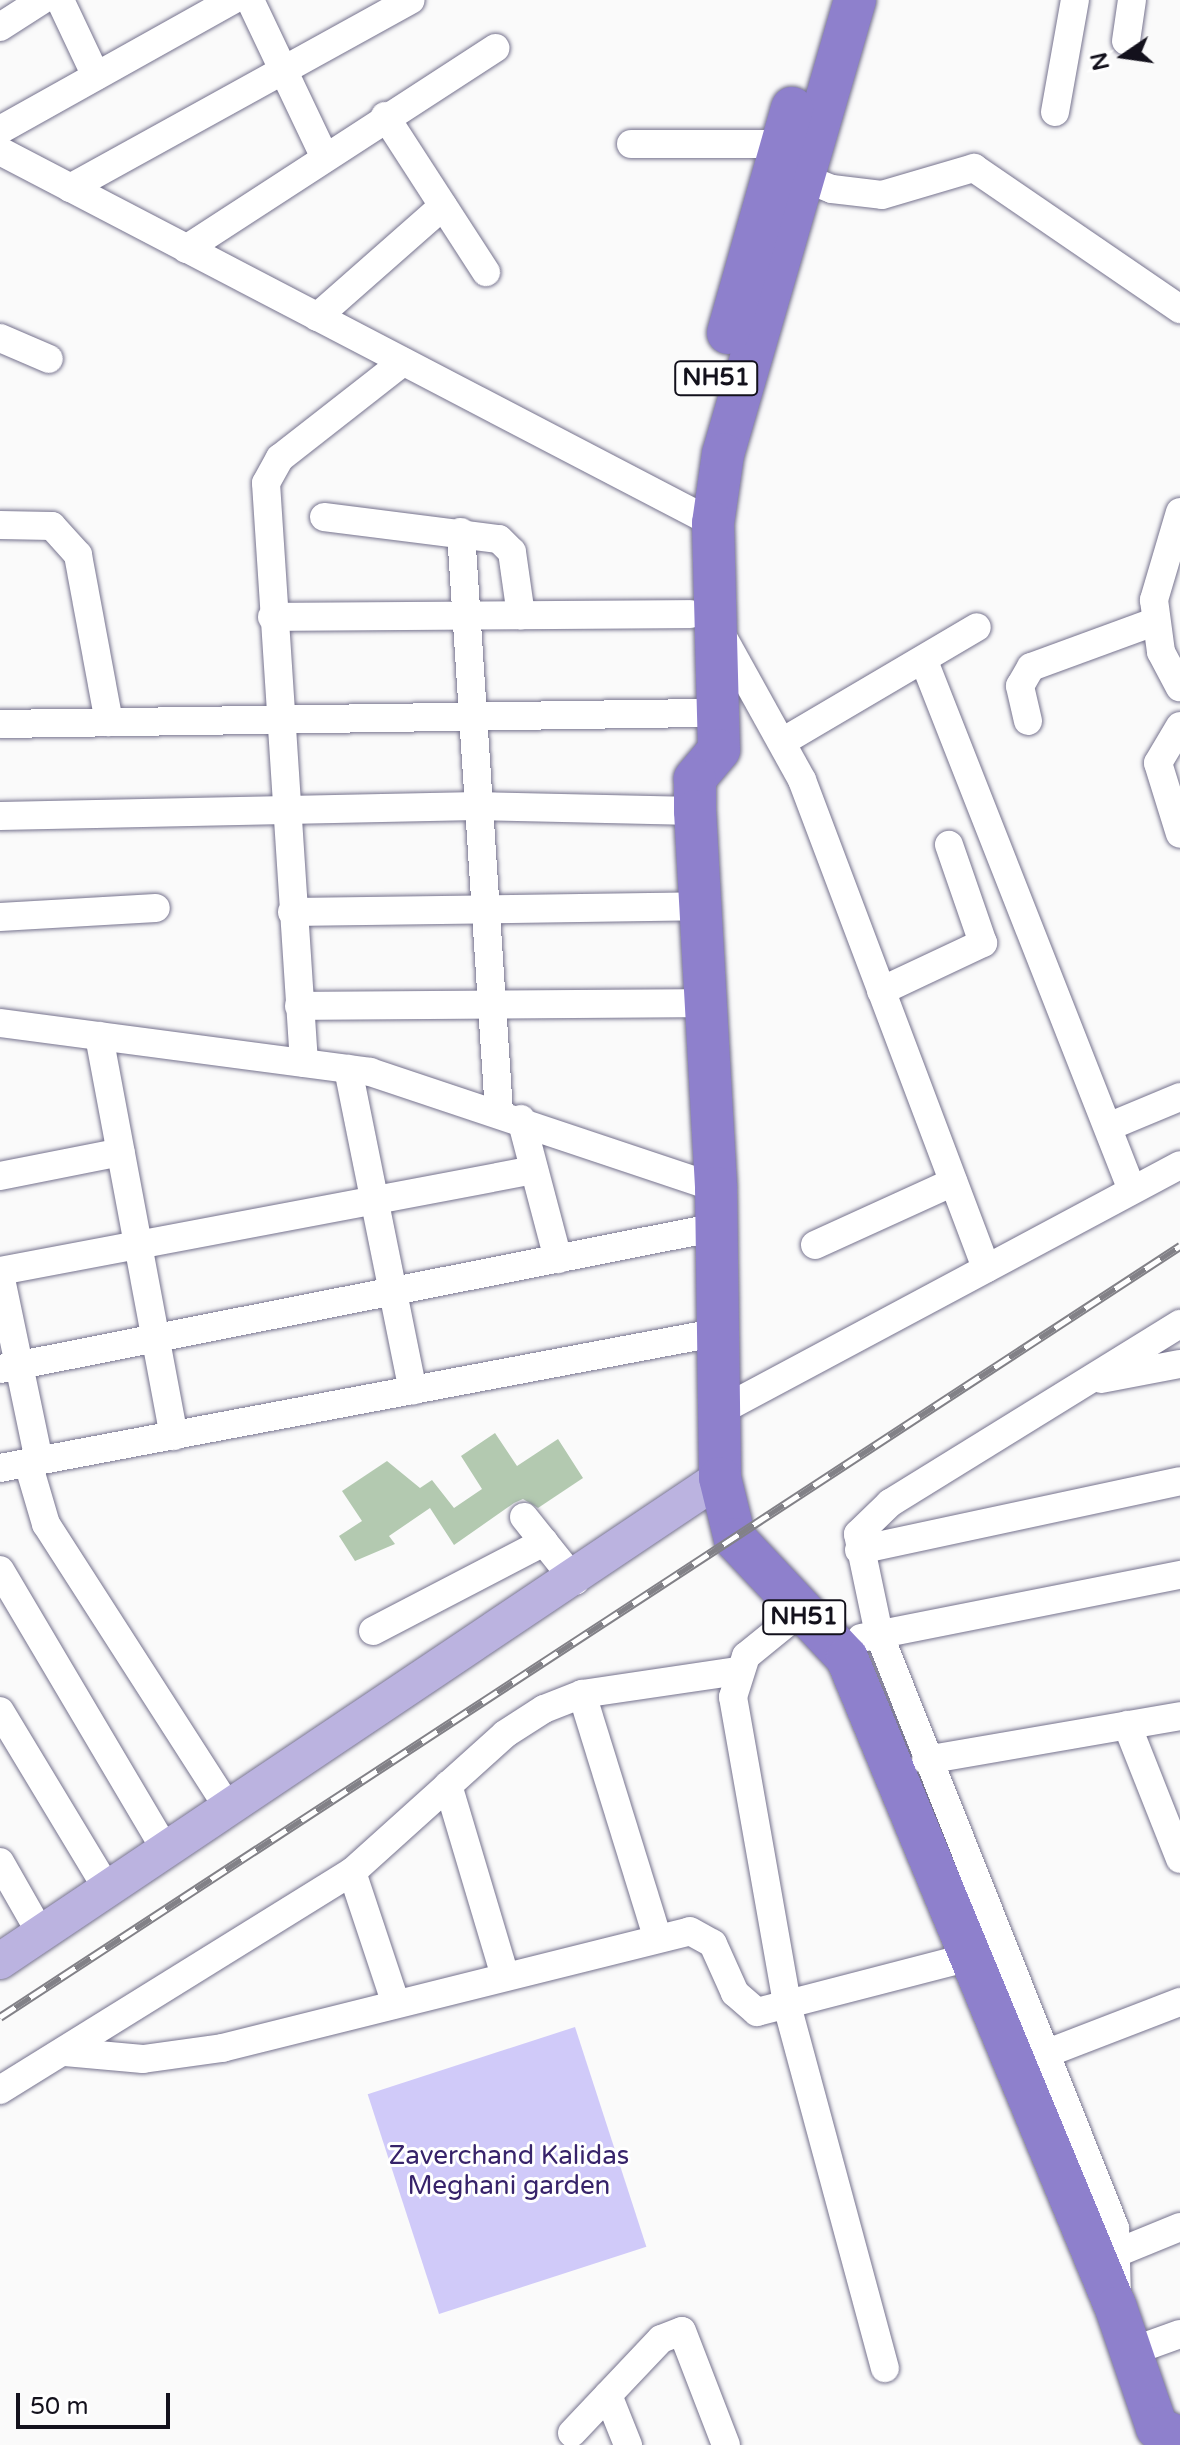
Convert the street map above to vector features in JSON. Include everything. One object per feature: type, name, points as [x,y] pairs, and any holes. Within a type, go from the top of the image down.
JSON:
[{"type":"highway","name":"NH51","points":[[825,0],[785,162],[723,454],[701,517],[705,623],[719,750],[712,765],[695,779],[695,811],[716,1208],[722,1410],[720,1478],[735,1539],[817,1627],[1116,2308],[1130,2352],[1166,2432]]},
{"type":"highway","name":"NH51","points":[[785,162],[855,0]]},
{"type":"highway","name":"NH51","points":[[705,623],[697,713],[700,751],[712,765]]},
{"type":"main road","points":[[0,1961],[575,1581],[720,1478]]},
{"type":"street","points":[[0,27],[42,0]]},
{"type":"street","points":[[60,0],[96,76]]},
{"type":"street","points":[[0,130],[233,0]]},
{"type":"street","points":[[250,0],[324,156]]},
{"type":"street","points":[[70,188],[410,0]]},
{"type":"street","points":[[1055,112],[1075,0]]},
{"type":"street","points":[[1126,41],[1132,0]]},
{"type":"street","points":[[186,249],[385,116],[495,48]]},
{"type":"street","points":[[385,116],[486,272]]},
{"type":"street","points":[[631,144],[785,162],[882,195],[974,168],[1180,309]]},
{"type":"street","points":[[0,151],[701,517]]},
{"type":"street","points":[[317,317],[443,206]]},
{"type":"street","points":[[0,338],[49,359]]},
{"type":"street","points":[[304,1063],[278,720],[269,468],[403,362]]},
{"type":"street","points":[[1180,512],[1154,622],[1180,687]]},
{"type":"street","points":[[324,517],[461,532],[507,544],[521,615]]},
{"type":"street","points":[[0,525],[52,526],[78,555],[109,722]]},
{"type":"street","points":[[461,532],[492,1008],[510,1116],[534,1170],[558,1259]]},
{"type":"street","points":[[272,617],[521,615],[705,623],[782,742],[986,1268]]},
{"type":"street","points":[[1028,721],[1020,686],[1031,667],[1154,622]]},
{"type":"street","points":[[782,742],[977,627]]},
{"type":"street","points":[[924,661],[1132,1190]]},
{"type":"street","points":[[0,724],[697,713]]},
{"type":"street","points":[[1180,726],[1158,763],[1180,834]]},
{"type":"street","points":[[0,816],[285,814],[478,806],[695,811]]},
{"type":"street","points":[[881,991],[983,943],[949,845]]},
{"type":"street","points":[[292,912],[485,906],[701,906]]},
{"type":"street","points":[[0,917],[156,908]]},
{"type":"street","points":[[299,1006],[492,1008],[706,1003]]},
{"type":"street","points":[[0,1023],[348,1069],[510,1116],[716,1208]]},
{"type":"street","points":[[99,1036],[174,1436]]},
{"type":"street","points":[[348,1069],[413,1391]]},
{"type":"street","points":[[1108,1127],[1180,1097]]},
{"type":"street","points":[[0,1176],[121,1152]]},
{"type":"street","points":[[722,1410],[1180,1165]]},
{"type":"street","points":[[229,1809],[46,1524],[22,1464],[0,1272],[534,1170]]},
{"type":"street","points":[[815,1245],[953,1182]]},
{"type":"street","points":[[10,1367],[558,1259],[716,1208]]},
{"type":"street","points":[[1116,2308],[1119,2252],[1045,2054],[926,1760],[879,1634],[858,1534],[890,1503],[1180,1324]]},
{"type":"street","points":[[22,1464],[720,1332]]},
{"type":"street","points":[[1085,1382],[1180,1364]]},
{"type":"street","points":[[859,1550],[1180,1481]]},
{"type":"street","points":[[524,1517],[575,1581]]},
{"type":"street","points":[[373,1631],[544,1542]]},
{"type":"street","points":[[0,1570],[166,1851]]},
{"type":"street","points":[[885,2368],[788,2009],[733,1697],[738,1671],[762,1637],[817,1627],[879,1634],[1180,1575]]},
{"type":"street","points":[[817,1627],[958,1960],[1071,2243],[1116,2308]]},
{"type":"street","points":[[0,2090],[352,1872],[505,1734],[582,1694],[738,1671]]},
{"type":"street","points":[[582,1694],[657,1937]]},
{"type":"street","points":[[0,1711],[108,1890]]},
{"type":"street","points":[[926,1760],[1180,1716]]},
{"type":"street","points":[[1127,1725],[1180,1857]]},
{"type":"street","points":[[448,1785],[505,1976]]},
{"type":"street","points":[[0,1862],[41,1934]]},
{"type":"street","points":[[352,1872],[396,2004]]},
{"type":"street","points":[[65,2052],[181,2056],[657,1937],[703,1933],[745,2005],[757,2012],[788,2009],[958,1960]]},
{"type":"street","points":[[1045,2054],[1180,2002]]},
{"type":"street","points":[[1119,2252],[1180,2227]]},
{"type":"street","points":[[572,2433],[661,2339],[682,2331],[726,2445]]},
{"type":"street","points":[[1130,2352],[1180,2334]]},
{"type":"street","points":[[608,2395],[628,2445]]},
{"type":"green space","name":"Zaverchand Kalidas Meghani garden","points":[[575,2027],[646,2247],[439,2314],[368,2094]]},
{"type":"building","points":[[495,1433],[517,1466],[558,1439],[583,1478],[538,1508],[523,1499],[514,1503],[454,1545],[430,1508],[389,1536],[395,1544],[355,1561],[339,1536],[362,1521],[342,1491],[387,1461],[420,1488],[432,1480],[454,1508],[482,1489],[461,1456]]},
{"type":"railway","points":[[0,2017],[1180,1246]]}]
